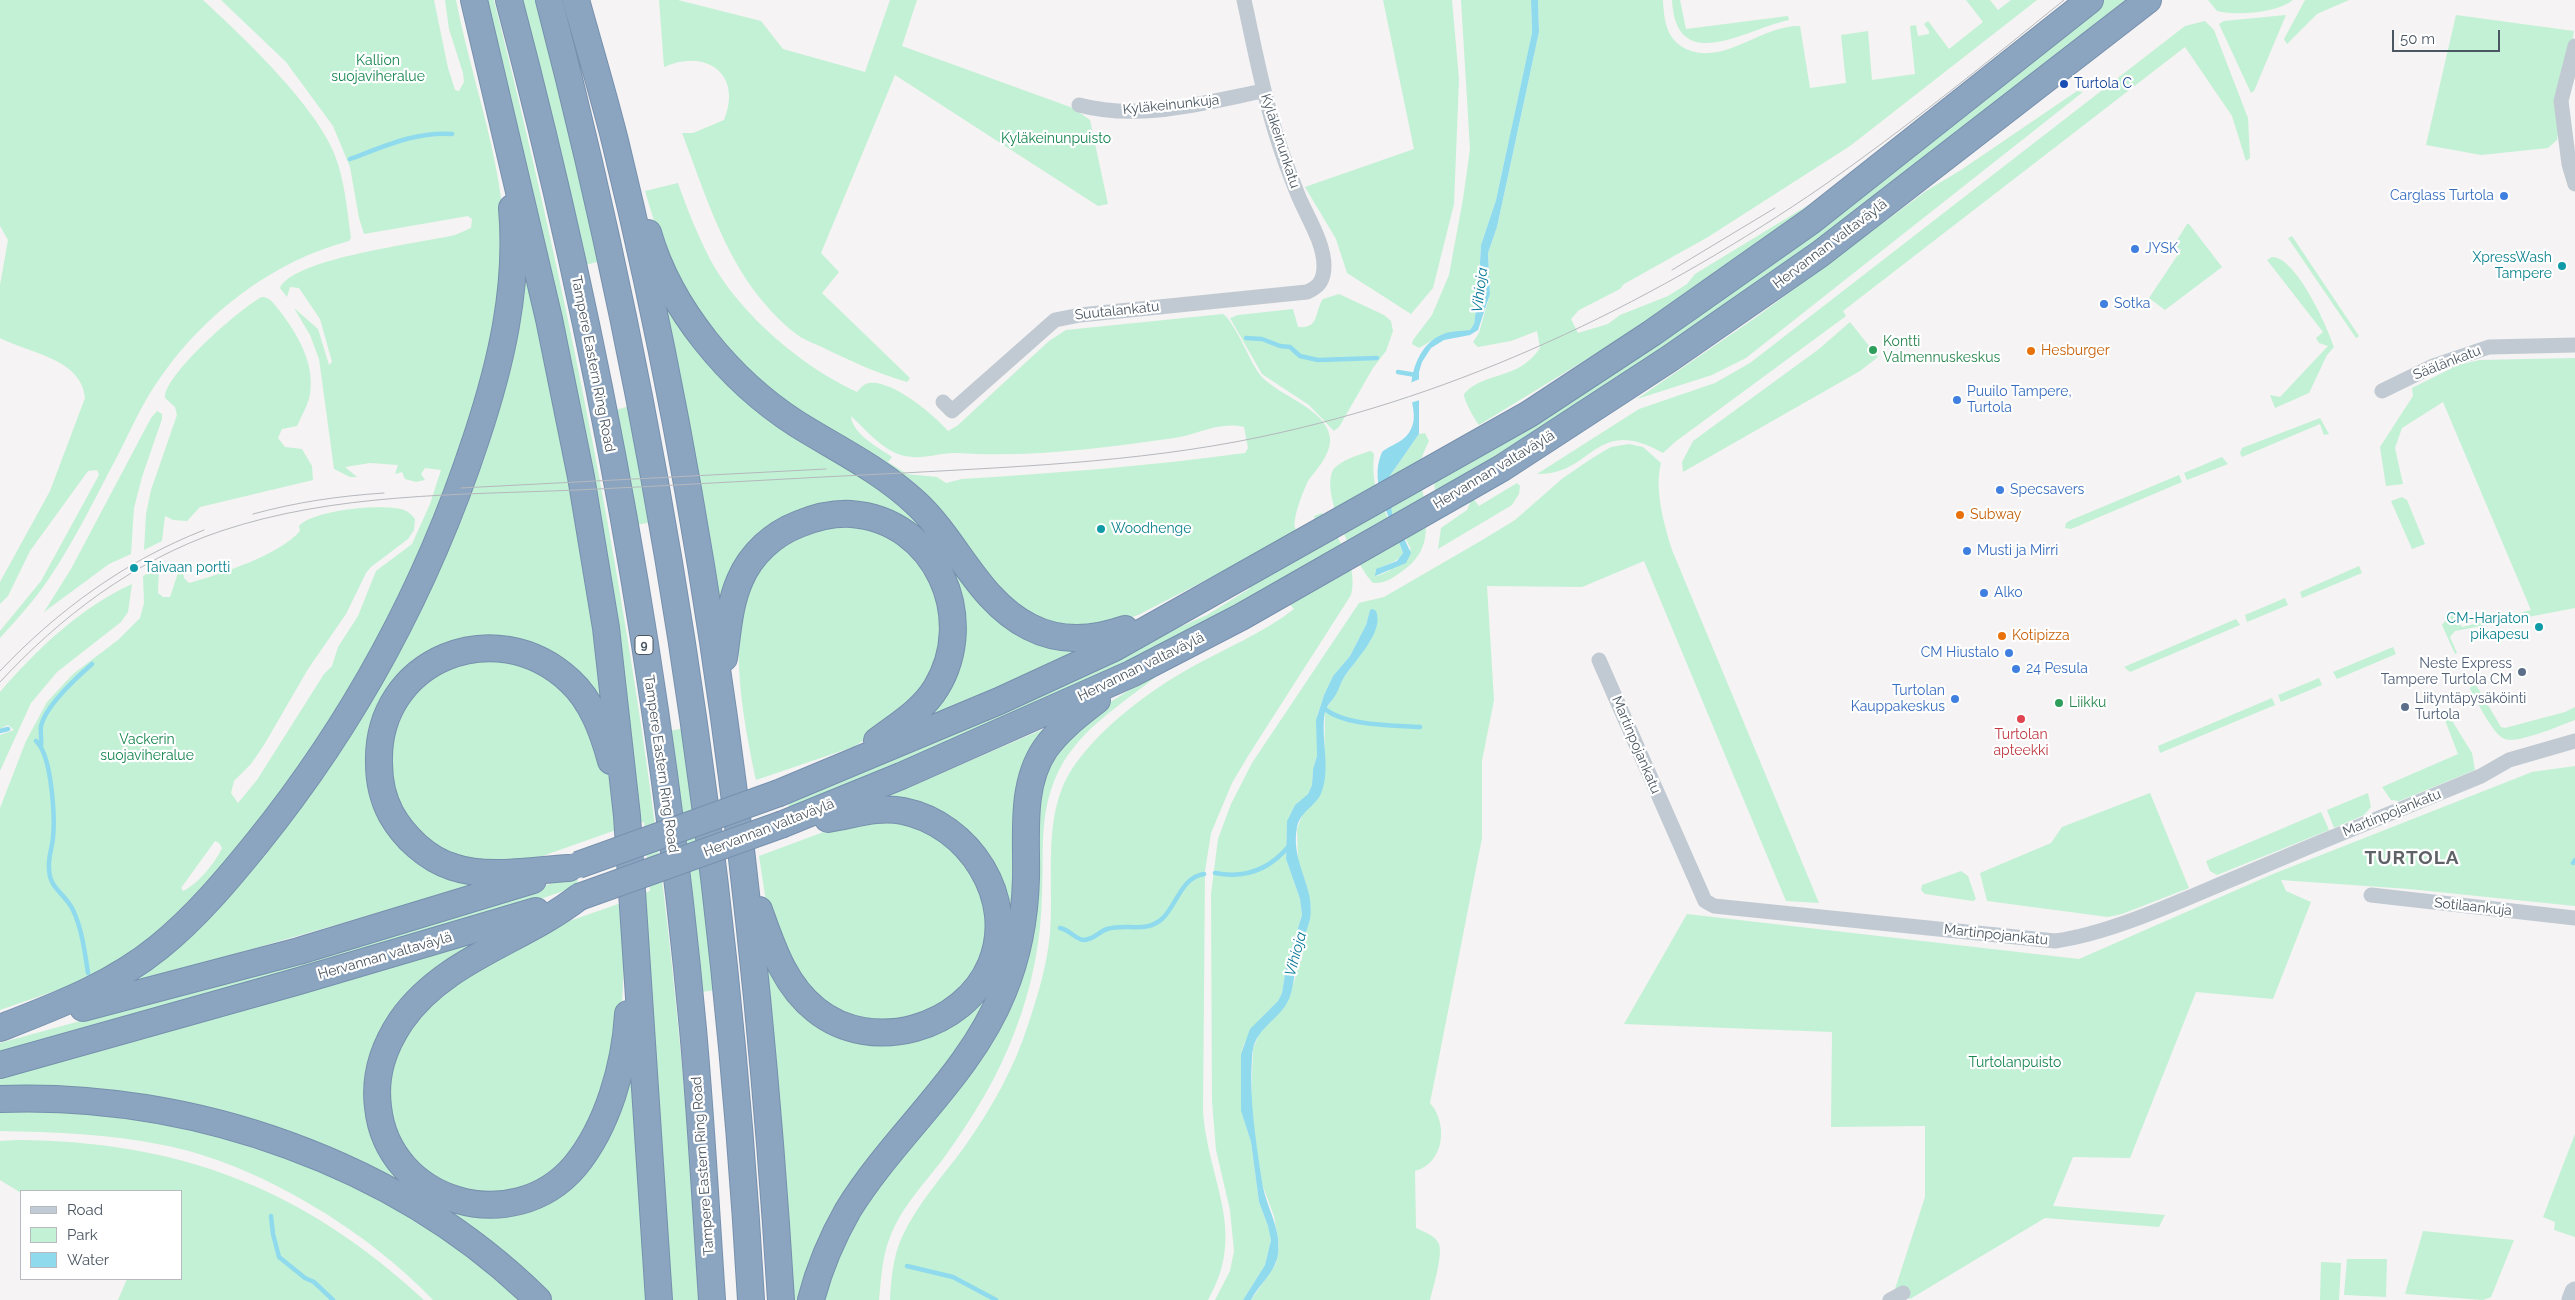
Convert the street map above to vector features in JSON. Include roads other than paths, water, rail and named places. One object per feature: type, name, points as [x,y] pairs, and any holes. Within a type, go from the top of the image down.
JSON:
[{"type":"highway","points":[[474,0],[508,138],[549,319],[580,477],[606,628],[627,816],[659,1300]]},
{"type":"highway","name":"Tampere Eastern Ring Road","points":[[509,0],[535,99],[578,287],[639,608],[660,750],[693,1028],[712,1300]]},
{"type":"highway","points":[[549,0],[573,92],[616,278],[647,435],[698,741],[719,911],[743,1157],[751,1300]]},
{"type":"highway","points":[[576,0],[614,138],[675,427],[720,691],[744,869],[771,1146],[781,1300]]},
{"type":"highway","name":"Hervannan valtaväylä","points":[[0,1029],[300,951],[573,867],[779,793],[844,767],[999,701],[1114,648],[1487,439],[1652,333],[1811,221],[2090,0]]},
{"type":"highway","name":"Hervannan valtaväylä","points":[[0,1065],[309,979],[580,897],[783,824],[901,776],[1132,674],[1241,617],[1502,468],[1669,359],[1820,254],[2148,0]]},
{"type":"highway","points":[[0,1029],[108,983],[158,948],[191,919],[281,813],[313,768],[368,682],[393,636],[446,522],[495,379],[509,308],[513,272],[514,228],[508,138]]},
{"type":"highway","points":[[614,138],[640,205],[654,251],[682,305],[711,346],[739,377],[776,409],[882,476],[916,503],[936,523],[979,583],[1004,610],[1032,628],[1046,633],[1061,637],[1093,638],[1127,628],[1200,599]]},
{"type":"highway","points":[[720,691],[732,602],[740,579],[763,546],[782,531],[826,516],[850,514],[889,525],[909,536],[925,552],[941,573],[949,591],[954,619],[952,644],[936,688],[922,706],[901,725],[844,767]]},
{"type":"highway","points":[[573,867],[477,872],[452,867],[428,856],[409,838],[394,819],[383,800],[378,749],[387,718],[411,680],[428,665],[446,657],[467,650],[486,648],[506,648],[523,652],[558,671],[571,682],[598,721],[606,742],[627,816]]},
{"type":"highway","points":[[811,1300],[828,1249],[849,1210],[896,1146],[965,1060],[986,1028],[1003,992],[1012,969],[1021,928],[1026,878],[1027,810],[1038,761],[1059,731],[1132,674]]},
{"type":"highway","points":[[744,869],[774,954],[794,988],[816,1010],[833,1021],[860,1030],[880,1033],[898,1032],[932,1022],[952,1012],[970,997],[991,964],[996,945],[998,924],[993,894],[988,879],[976,857],[959,838],[947,829],[916,815],[886,810],[783,824]]},
{"type":"highway","points":[[580,897],[555,916],[509,939],[459,968],[417,1002],[402,1020],[387,1045],[380,1062],[377,1081],[379,1117],[384,1136],[395,1157],[406,1171],[437,1194],[479,1204],[503,1204],[522,1200],[558,1181],[574,1167],[586,1151],[606,1109],[623,1051],[628,1018],[634,921]]},
{"type":"highway","points":[[0,1099],[79,1100],[133,1106],[239,1129],[296,1148],[398,1196],[481,1250],[538,1300]]},
{"type":"main road","points":[[2572,1300],[2575,1292]]},
{"type":"street","name":"Kyläkeinunkatu","points":[[1244,0],[1263,91],[1297,194],[1318,241],[1324,265],[1322,279]]},
{"type":"street","points":[[2575,46],[2561,101],[2569,164],[2575,184]]},
{"type":"street","name":"Kyläkeinunkuja","points":[[1079,105],[1096,110],[1133,112],[1197,105],[1263,91]]},
{"type":"street","name":"Suutalankatu","points":[[943,402],[952,411],[1055,320],[1080,315],[1307,292],[1317,288],[1322,279]]},
{"type":"street","name":"Säälänkatu","points":[[2382,391],[2433,366],[2489,347],[2575,345]]},
{"type":"street","name":"Martinpojankatu","points":[[1600,660],[1705,901],[1714,906],[2055,941],[2079,937],[2150,911],[2481,776],[2509,760],[2575,741]]},
{"type":"street","name":"Sotilaankuja","points":[[2372,895],[2575,918]]},
{"type":"water","name":"Vihioja","points":[[1531,0],[1538,0],[1539,32],[1497,227],[1488,253],[1490,294],[1478,330],[1470,335],[1444,340],[1431,348],[1422,362],[1419,372],[1419,434],[1389,477],[1392,513],[1411,553],[1406,563],[1375,576],[1376,569],[1397,561],[1403,553],[1380,491],[1378,465],[1382,452],[1405,437],[1413,425],[1411,386],[1418,359],[1428,344],[1435,338],[1446,333],[1470,330],[1474,324],[1478,296],[1481,245],[1496,200],[1532,33]]},
{"type":"water","name":"Vihioja","points":[[1370,610],[1376,611],[1378,619],[1372,637],[1343,679],[1325,712],[1326,772],[1322,791],[1317,801],[1302,816],[1297,827],[1297,852],[1310,896],[1311,907],[1310,919],[1297,960],[1292,991],[1279,1014],[1261,1032],[1253,1048],[1251,1089],[1255,1136],[1264,1192],[1276,1230],[1279,1249],[1277,1259],[1269,1275],[1251,1300],[1243,1300],[1265,1265],[1271,1240],[1259,1202],[1251,1142],[1241,1111],[1241,1054],[1250,1029],[1278,1001],[1282,993],[1286,967],[1302,915],[1300,899],[1286,859],[1287,821],[1295,805],[1308,794],[1312,785],[1313,769],[1317,756],[1316,720],[1324,695],[1333,676],[1350,656],[1366,625]]},
{"type":"waterway","points":[[350,159],[413,137],[452,134]]},
{"type":"waterway","points":[[1246,338],[1262,339],[1280,346],[1290,347],[1300,356],[1318,360],[1377,358]]},
{"type":"waterway","points":[[1398,372],[1416,375]]},
{"type":"waterway","points":[[41,746],[41,726],[49,709],[62,692],[92,664]]},
{"type":"waterway","points":[[1324,708],[1343,718],[1369,724],[1420,727]]},
{"type":"waterway","points":[[0,731],[8,729]]},
{"type":"waterway","points":[[36,741],[46,759],[53,802],[54,828],[49,860],[50,875],[54,886],[70,904],[76,917],[83,941],[88,973]]},
{"type":"waterway","points":[[1215,873],[1236,875],[1256,871],[1273,861],[1289,846]]},
{"type":"waterway","points":[[1060,928],[1083,940],[1090,939],[1104,930],[1114,927],[1150,926],[1163,918],[1190,880],[1204,874]]},
{"type":"waterway","points":[[271,1216],[279,1257],[305,1278],[314,1282],[333,1300]]},
{"type":"waterway","points":[[907,1266],[953,1277],[996,1300]]},
{"type":"tram line","points":[[0,682],[23,658],[74,613],[129,574],[189,543],[221,531],[308,509],[397,498],[442,495],[618,488],[1047,465],[1142,456],[1189,450],[1283,432],[1355,413],[1426,391],[1496,364],[1565,334],[1697,266],[1761,227],[1823,186],[1915,119],[2064,0]]},
{"type":"tram line","points":[[1672,270],[1775,208]]},
{"type":"tram line","points":[[461,488],[826,469]]},
{"type":"tram line","points":[[253,514],[318,500],[384,493]]},
{"type":"tram line","points":[[0,671],[45,628],[94,589],[147,557],[175,542],[204,530]]},
{"type":"place","name":"Turtola C","points":[[2064,84]]},
{"type":"place","name":"Carglass Turtola","points":[[2504,196]]},
{"type":"place","name":"JYSK","points":[[2135,249]]},
{"type":"place","name":"XpressWash Tampere","points":[[2562,266]]},
{"type":"place","name":"Sotka","points":[[2104,304]]},
{"type":"place","name":"Kontti Valmennuskeskus","points":[[1873,350]]},
{"type":"place","name":"Hesburger","points":[[2031,351]]},
{"type":"place","name":"Puuilo Tampere, Turtola","points":[[1957,400]]},
{"type":"place","name":"Specsavers","points":[[2000,490]]},
{"type":"place","name":"Subway","points":[[1960,515]]},
{"type":"place","name":"Woodhenge","points":[[1101,529]]},
{"type":"place","name":"Musti ja Mirri","points":[[1967,551]]},
{"type":"place","name":"Taivaan portti","points":[[134,568]]},
{"type":"place","name":"Alko","points":[[1984,593]]},
{"type":"place","name":"CM-Harjaton pikapesu","points":[[2539,627]]},
{"type":"place","name":"Kotipizza","points":[[2002,636]]},
{"type":"place","name":"CM Hiustalo","points":[[2009,653]]},
{"type":"place","name":"24 Pesula","points":[[2016,669]]},
{"type":"place","name":"Neste Express Tampere Turtola CM","points":[[2522,672]]},
{"type":"place","name":"Turtolan Kauppakeskus","points":[[1955,699]]},
{"type":"place","name":"Liikku","points":[[2059,703]]},
{"type":"place","name":"Liityntäpysäköinti Turtola","points":[[2405,707]]},
{"type":"place","name":"Turtolan apteekki","points":[[2021,719]]},
{"type":"district","name":"TURTOLA","points":[[2412,858]]},
{"type":"park label","name":"Kallion suojaviheralue","points":[[378,69]]},
{"type":"park label","name":"Kyläkeinunpuisto","points":[[1056,139]]},
{"type":"park label","name":"Vackerin suojaviheralue","points":[[147,748]]},
{"type":"park label","name":"Turtolanpuisto","points":[[2015,1063]]}]
